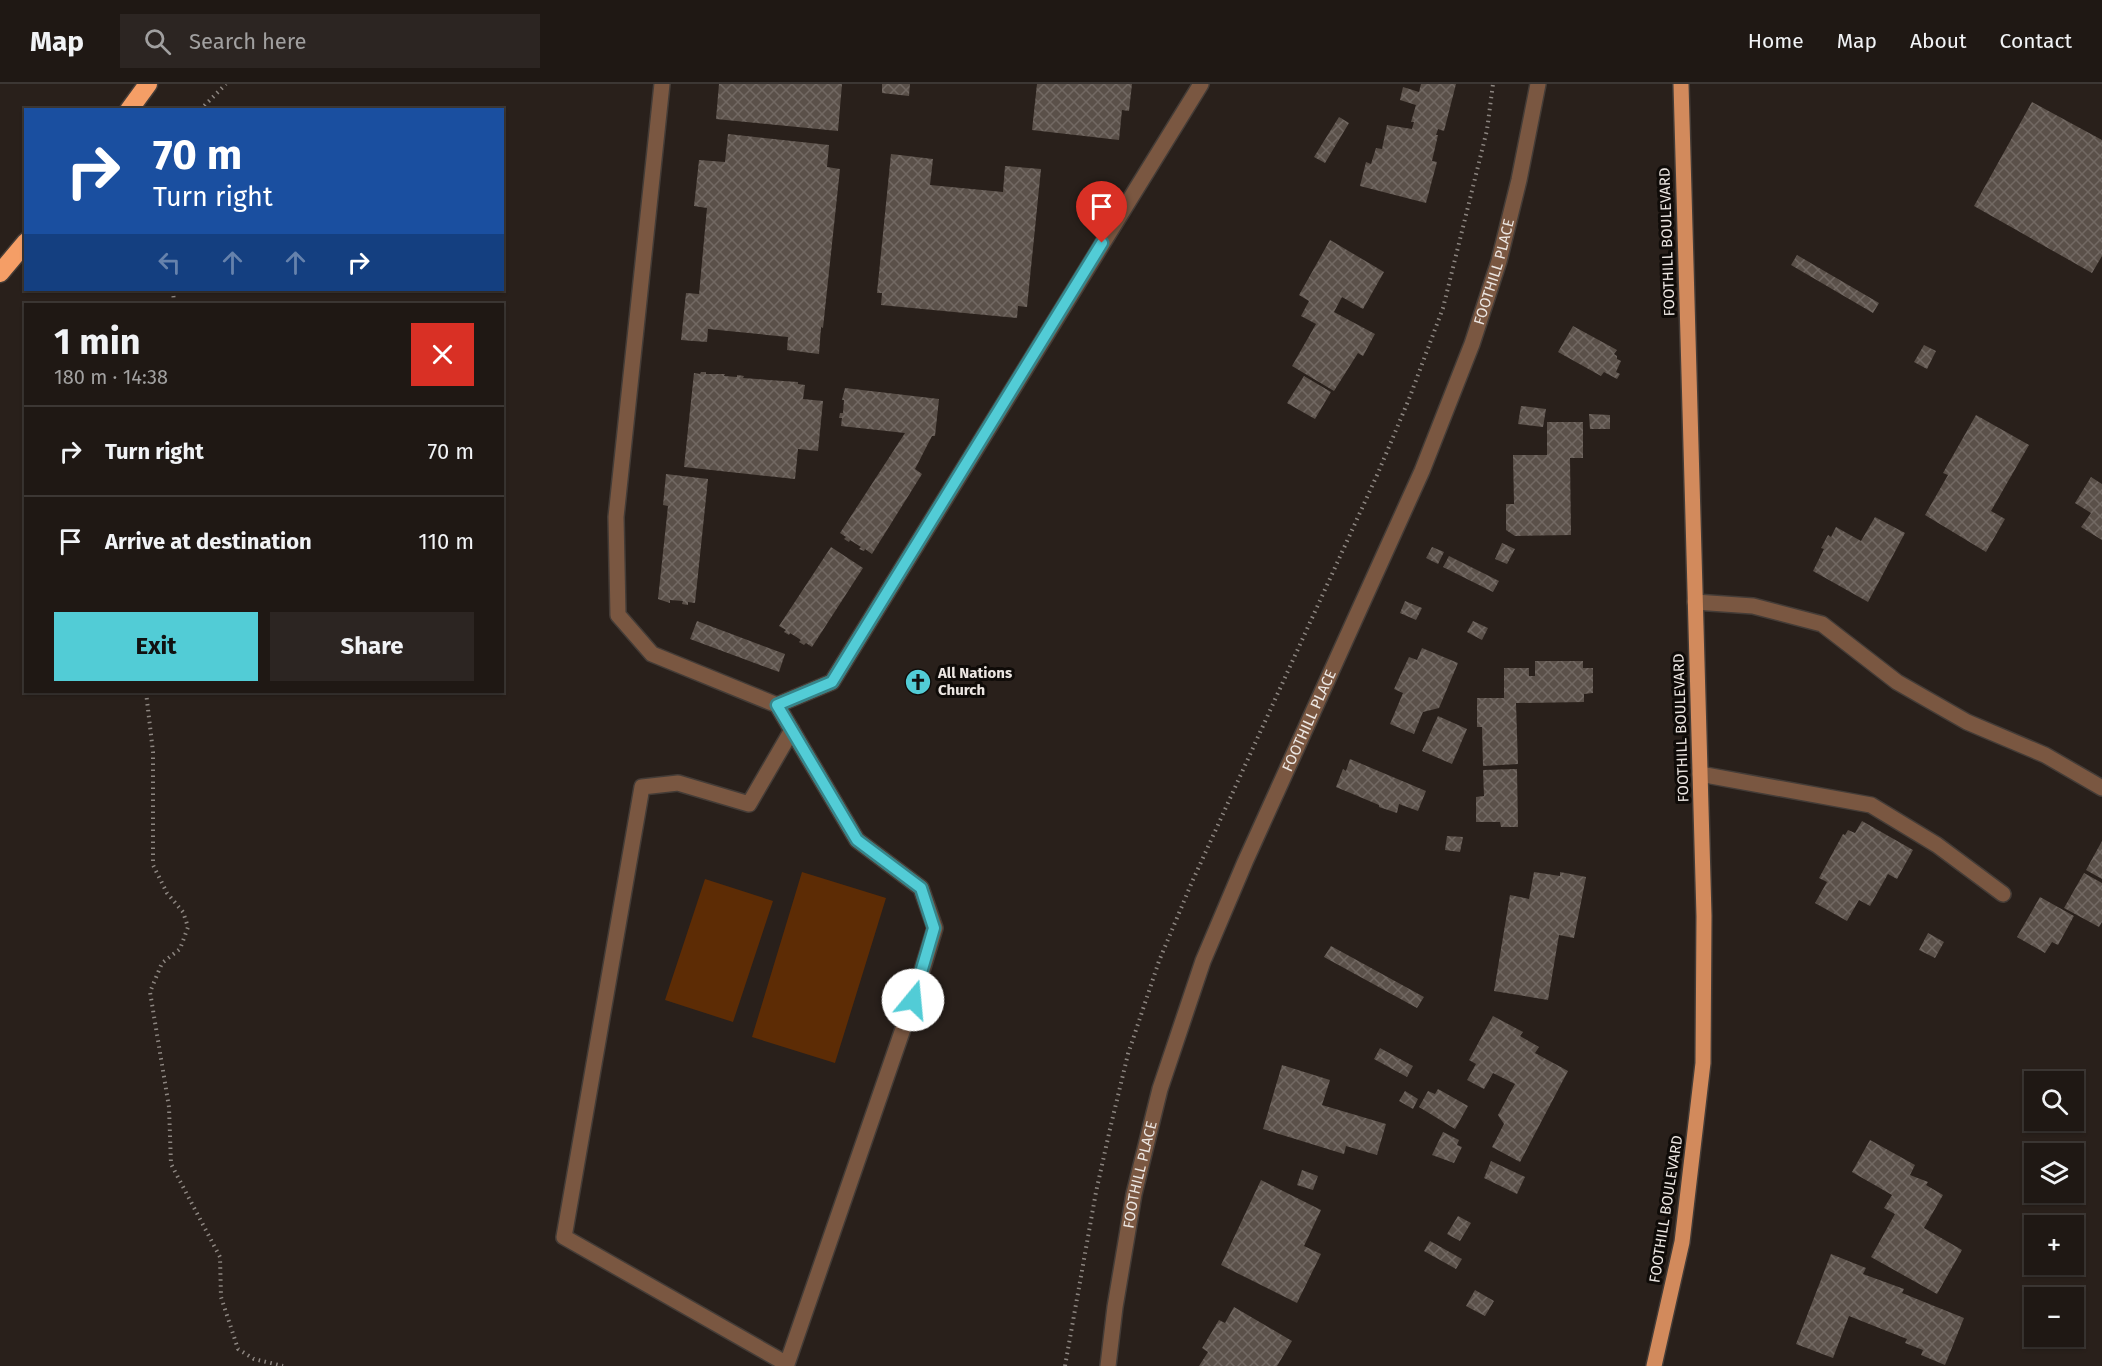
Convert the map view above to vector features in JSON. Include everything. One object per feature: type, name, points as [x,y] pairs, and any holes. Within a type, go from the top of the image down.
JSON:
[{"type":"highway","points":[[130,108],[148,84]]},
{"type":"highway","points":[[0,273],[24,244]]},
{"type":"main road","name":"FOOTHILL BOULEVARD","points":[[1654,1366],[1682,1242],[1703,1063],[1704,916],[1681,84]]},
{"type":"street","points":[[662,84],[616,517],[618,615],[652,654],[777,705],[792,730],[857,840],[921,888],[934,928],[913,1000],[787,1364],[564,1237],[642,787],[678,783],[749,804],[792,730]]},
{"type":"street","points":[[777,705],[832,682],[1201,84]]},
{"type":"street","name":"FOOTHILL PLACE","points":[[1108,1366],[1115,1307],[1134,1194],[1160,1089],[1199,972],[1245,862],[1422,471],[1468,355],[1499,261],[1519,180],[1538,84]]},
{"type":"street","points":[[1695,602],[1753,606],[1822,624],[1897,682],[1966,722],[2045,755],[2102,788]]},
{"type":"street","points":[[1700,774],[1871,805],[1937,845],[2003,894]]},
{"type":"path","points":[[202,108],[226,84]]},
{"type":"path","points":[[1065,1366],[1096,1192],[1110,1129],[1128,1054],[1159,961],[1192,882],[1378,473],[1409,399],[1443,308],[1487,130],[1493,84]]},
{"type":"path","points":[[146,693],[153,752],[153,865],[167,893],[183,912],[188,927],[180,949],[162,963],[150,992],[169,1107],[171,1164],[220,1257],[221,1297],[238,1349],[254,1359],[283,1366]]},
{"type":"shaded area","points":[[802,872],[886,898],[835,1063],[752,1037]]},
{"type":"shaded area","points":[[705,879],[773,901],[733,1022],[665,1000]]},
{"type":"building","points":[[719,84],[842,84],[838,131],[716,119]]},
{"type":"building","points":[[882,84],[910,84],[909,96],[882,93]]},
{"type":"building","points":[[1037,84],[1132,84],[1129,111],[1122,110],[1119,140],[1032,130]]},
{"type":"building","points":[[1421,84],[1456,84],[1444,131],[1438,129],[1436,135],[1438,135],[1432,161],[1437,162],[1426,203],[1360,186],[1366,162],[1371,164],[1376,148],[1382,149],[1387,125],[1412,129],[1414,122],[1411,122],[1416,105],[1400,100],[1403,87],[1419,92]]},
{"type":"building","points":[[2032,102],[2102,140],[2102,256],[2092,273],[1974,206]]},
{"type":"building","points":[[1339,117],[1349,123],[1325,163],[1314,157]]},
{"type":"building","points":[[728,134],[829,145],[827,167],[840,169],[819,354],[787,350],[788,337],[708,329],[707,342],[681,340],[686,293],[699,294],[707,208],[694,206],[699,160],[725,162]]},
{"type":"building","points":[[891,154],[933,159],[930,185],[1003,192],[1005,166],[1041,169],[1027,307],[1018,306],[1017,318],[881,305],[882,293],[877,293]]},
{"type":"building","points":[[1330,240],[1384,272],[1363,309],[1342,297],[1334,312],[1375,334],[1363,356],[1358,353],[1334,391],[1292,366],[1316,324],[1301,316],[1309,301],[1299,295]]},
{"type":"building","points":[[1797,255],[1879,303],[1873,313],[1791,265]]},
{"type":"building","points":[[1573,326],[1617,350],[1614,354],[1621,361],[1616,372],[1620,374],[1617,379],[1604,372],[1601,376],[1558,352]]},
{"type":"building","points":[[1924,345],[1936,351],[1927,369],[1914,362]]},
{"type":"building","points":[[701,372],[798,382],[798,384],[805,385],[803,399],[823,401],[818,451],[798,449],[795,479],[684,467],[694,373],[700,374]]},
{"type":"building","points":[[1304,376],[1331,392],[1315,419],[1287,403]]},
{"type":"building","points":[[845,388],[939,399],[935,436],[932,436],[915,469],[922,474],[872,554],[865,549],[864,551],[859,549],[861,547],[844,539],[846,537],[840,533],[905,433],[841,426],[842,418],[839,418],[840,413],[843,413],[844,400],[842,400]]},
{"type":"building","points":[[1521,406],[1546,409],[1543,427],[1518,424]]},
{"type":"building","points":[[1589,414],[1610,415],[1610,429],[1590,429]]},
{"type":"building","points":[[1976,415],[2029,445],[1991,511],[2005,519],[1986,552],[1925,515],[1948,475],[1943,473]]},
{"type":"building","points":[[1547,422],[1583,422],[1583,458],[1570,458],[1571,535],[1515,536],[1506,530],[1506,504],[1514,504],[1513,455],[1547,455]]},
{"type":"building","points":[[666,474],[708,479],[695,603],[688,602],[688,605],[682,604],[683,601],[670,600],[670,603],[658,599],[668,506],[663,505]]},
{"type":"building","points":[[2091,477],[2102,484],[2102,540],[2081,527],[2091,513],[2075,503]]},
{"type":"building","points":[[1875,517],[1905,533],[1868,602],[1813,571],[1824,549],[1821,548],[1828,535],[1831,537],[1836,527],[1861,541]]},
{"type":"building","points":[[1502,543],[1515,549],[1507,564],[1495,559]]},
{"type":"building","points":[[831,547],[863,568],[812,647],[799,642],[801,640],[784,632],[786,630],[779,626]]},
{"type":"building","points":[[1432,547],[1444,552],[1438,564],[1426,558]]},
{"type":"building","points":[[1449,556],[1499,581],[1493,592],[1443,567]]},
{"type":"building","points":[[1405,601],[1422,608],[1416,620],[1400,613]]},
{"type":"building","points":[[697,621],[785,654],[779,672],[690,639]]},
{"type":"building","points":[[1473,621],[1488,628],[1482,640],[1467,632]]},
{"type":"building","points":[[1422,648],[1458,663],[1439,708],[1423,712],[1414,734],[1390,724],[1403,693],[1394,689],[1409,657],[1417,660]]},
{"type":"building","points":[[1535,661],[1583,661],[1583,668],[1593,668],[1593,693],[1584,694],[1584,702],[1516,703],[1518,764],[1483,766],[1482,727],[1477,727],[1477,698],[1504,698],[1504,668],[1529,668],[1529,676],[1535,676]]},
{"type":"building","points":[[1438,716],[1467,729],[1452,764],[1422,751]]},
{"type":"building","points":[[1350,759],[1426,791],[1418,811],[1399,804],[1397,813],[1336,787]]},
{"type":"building","points":[[1517,769],[1518,827],[1501,827],[1500,822],[1476,822],[1476,797],[1484,796],[1483,770]]},
{"type":"building","points":[[1862,821],[1913,850],[1897,879],[1888,874],[1870,906],[1859,900],[1847,921],[1815,903],[1827,882],[1819,878],[1843,834],[1845,835],[1848,830],[1855,833]]},
{"type":"building","points":[[1447,836],[1463,837],[1460,852],[1445,850]]},
{"type":"building","points":[[2102,841],[2102,879],[2086,870]]},
{"type":"building","points":[[1534,872],[1560,876],[1560,872],[1586,877],[1574,938],[1559,935],[1548,1000],[1494,991],[1510,895],[1529,899]]},
{"type":"building","points":[[2084,873],[2102,883],[2102,922],[2099,927],[2064,908]]},
{"type":"building","points":[[2040,897],[2074,916],[2058,945],[2052,942],[2045,953],[2017,937]]},
{"type":"building","points":[[1928,933],[1944,942],[1935,958],[1919,950]]},
{"type":"building","points":[[1331,946],[1424,997],[1417,1008],[1324,957]]},
{"type":"building","points":[[1493,1016],[1523,1032],[1520,1036],[1539,1047],[1535,1053],[1568,1071],[1520,1162],[1492,1147],[1504,1124],[1498,1115],[1515,1084],[1493,1073],[1484,1089],[1467,1080],[1476,1064],[1469,1060]]},
{"type":"building","points":[[1380,1048],[1413,1066],[1407,1077],[1374,1059]]},
{"type":"building","points":[[1282,1065],[1330,1080],[1322,1105],[1386,1124],[1377,1155],[1346,1146],[1344,1154],[1263,1129]]},
{"type":"building","points":[[1438,1089],[1468,1106],[1455,1129],[1419,1107],[1428,1091],[1435,1094]]},
{"type":"building","points":[[1405,1091],[1418,1099],[1413,1109],[1399,1101]]},
{"type":"building","points":[[1443,1132],[1459,1140],[1457,1145],[1462,1147],[1454,1163],[1432,1155]]},
{"type":"building","points":[[1870,1140],[1915,1165],[1910,1175],[1928,1182],[1926,1185],[1943,1195],[1924,1228],[1962,1250],[1937,1294],[1871,1257],[1895,1214],[1884,1208],[1892,1195],[1852,1172]]},
{"type":"building","points":[[1491,1161],[1525,1177],[1517,1194],[1484,1178]]},
{"type":"building","points":[[1302,1170],[1318,1176],[1313,1190],[1297,1185]]},
{"type":"building","points":[[1261,1180],[1321,1210],[1304,1246],[1321,1254],[1297,1303],[1221,1265]]},
{"type":"building","points":[[1458,1216],[1471,1223],[1460,1241],[1447,1234]]},
{"type":"building","points":[[1430,1241],[1462,1259],[1456,1269],[1424,1251]]},
{"type":"building","points":[[1831,1254],[1866,1268],[1863,1274],[1904,1289],[1902,1293],[1964,1318],[1945,1365],[1921,1355],[1923,1350],[1905,1343],[1907,1339],[1849,1316],[1833,1358],[1796,1344]]},
{"type":"building","points":[[1475,1290],[1494,1301],[1485,1316],[1466,1306]]},
{"type":"building","points":[[1234,1307],[1292,1341],[1277,1366],[1199,1366],[1208,1352],[1202,1348],[1219,1320],[1225,1323]]},
{"type":"place","name":"All Nations Church","points":[[918,682]]},
{"type":"route","points":[[913,1000],[934,928],[921,888],[857,840],[777,705],[832,682],[1102,243]]}]
